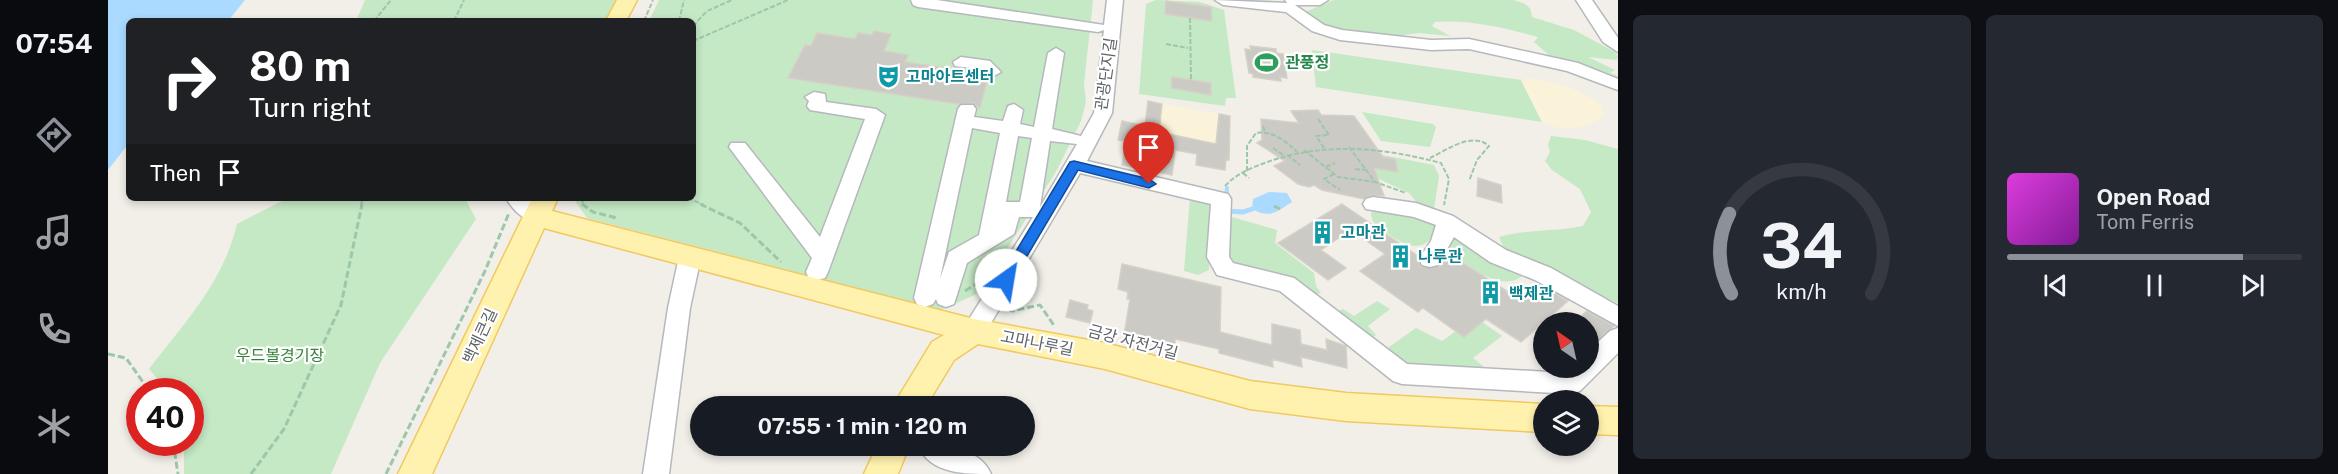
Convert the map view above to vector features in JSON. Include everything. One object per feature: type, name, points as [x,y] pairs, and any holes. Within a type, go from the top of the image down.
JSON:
[{"type":"main road","points":[[618,18],[627,0]]},
{"type":"main road","points":[[630,18],[639,0]]},
{"type":"main road","name":"고마나루길","points":[[527,206],[690,257],[974,331],[1105,356],[1250,395],[1346,407],[1533,417]]},
{"type":"main road","name":"백제큰길","points":[[416,474],[527,206]]},
{"type":"main road","points":[[915,396],[943,351],[974,331]]},
{"type":"main road","points":[[1599,421],[1618,422]]},
{"type":"main road","points":[[881,474],[889,456]]},
{"type":"street","points":[[919,0],[918,3],[1098,27]]},
{"type":"street","name":"관광단지길","points":[[974,331],[1103,113],[1115,0]]},
{"type":"street","points":[[1293,0],[1320,0]]},
{"type":"street","points":[[1584,0],[1609,39],[1618,47]]},
{"type":"street","points":[[1227,2],[1290,8],[1318,28],[1340,35],[1431,45],[1469,44],[1572,67],[1618,85]]},
{"type":"street","points":[[946,298],[957,258],[1008,229],[1010,207],[1029,211],[1056,53]]},
{"type":"street","points":[[960,62],[984,65],[992,72]]},
{"type":"street","points":[[738,147],[820,265],[876,115],[816,106],[819,98],[814,97]]},
{"type":"street","points":[[1103,113],[1123,117]]},
{"type":"street","points":[[925,298],[966,115],[1012,120],[1042,134],[1074,139]]},
{"type":"street","points":[[989,240],[1012,120]]},
{"type":"street","points":[[1074,165],[1221,199],[1218,257],[1225,268],[1259,279],[1286,284],[1402,374],[1571,384],[1577,378]]},
{"type":"street","points":[[1373,204],[1416,210],[1446,221],[1529,279],[1618,317]]},
{"type":"street","points":[[1430,259],[1437,252],[1446,228],[1446,221]]},
{"type":"street","points":[[656,474],[680,308],[690,257]]},
{"type":"street","points":[[1599,356],[1618,338]]},
{"type":"street","points":[[948,456],[978,474]]},
{"type":"path","points":[[376,18],[391,0]]},
{"type":"path","points":[[455,18],[464,0]]},
{"type":"path","points":[[645,18],[653,0]]},
{"type":"path","points":[[680,18],[684,0]]},
{"type":"path","points":[[696,23],[707,10],[732,0]]},
{"type":"path","points":[[696,40],[789,0]]},
{"type":"path","points":[[1190,18],[1191,80]]},
{"type":"path","points":[[1166,44],[1189,48]]},
{"type":"path","points":[[1318,119],[1329,135],[1316,136],[1324,148]]},
{"type":"path","points":[[1263,126],[1265,132]]},
{"type":"path","points":[[1247,171],[1247,146],[1251,137],[1265,132],[1279,135],[1297,152]]},
{"type":"path","points":[[1429,159],[1471,139],[1486,143],[1489,146],[1477,160],[1469,180]]},
{"type":"path","points":[[1349,147],[1375,182]]},
{"type":"path","points":[[1273,148],[1300,165]]},
{"type":"path","points":[[1221,199],[1225,186],[1243,173],[1286,155],[1324,148],[1393,150],[1441,163],[1449,179],[1444,207],[1446,221]]},
{"type":"path","points":[[1304,150],[1338,177],[1375,182],[1404,192],[1413,199],[1416,210]]},
{"type":"path","points":[[1326,168],[1335,163]]},
{"type":"path","points":[[1355,169],[1368,170]]},
{"type":"path","points":[[1243,173],[1249,178]]},
{"type":"path","points":[[1334,174],[1324,179],[1340,190]]},
{"type":"path","points":[[251,474],[284,429],[341,306],[362,201]]},
{"type":"path","points":[[581,201],[593,212],[625,221]]},
{"type":"path","points":[[694,201],[740,223],[781,263],[770,260]]},
{"type":"path","points":[[386,474],[485,271],[527,206]]},
{"type":"path","points":[[1274,206],[1280,209]]},
{"type":"path","name":"금강 자전거길","points":[[946,298],[957,296],[976,284],[1012,311],[1040,305],[1056,328],[1063,332]]},
{"type":"path","points":[[108,354],[126,358],[140,378]]},
{"type":"path","points":[[175,456],[178,474]]},
{"type":"green space","points":[[365,0],[620,0],[612,18],[357,18]]},
{"type":"green space","points":[[659,0],[1093,0],[1084,84],[1086,102],[1081,121],[1057,170],[979,293],[941,310],[587,218],[575,201],[696,201],[696,18],[650,18]]},
{"type":"green space","points":[[1156,0],[1200,2],[1224,10],[1236,98],[1226,98],[1225,106],[1139,94],[1146,4]]},
{"type":"green space","points":[[1334,0],[1513,0],[1524,3],[1532,17],[1574,30],[1615,52],[1618,56],[1617,60],[1588,57],[1615,70],[1610,73],[1618,76],[1618,82],[1551,57],[1534,42],[1538,37],[1500,28],[1474,23],[1435,22],[1432,26],[1450,36],[1419,33],[1389,37],[1328,30],[1305,12]]},
{"type":"green space","points":[[1312,50],[1521,80],[1542,122],[1316,87]]},
{"type":"green space","points":[[1362,112],[1433,124],[1436,127],[1430,147],[1381,141]]},
{"type":"green space","points":[[1551,136],[1585,140],[1618,149],[1618,303],[1513,255],[1503,246],[1499,237],[1583,226],[1591,212],[1580,189],[1552,170],[1545,161],[1550,152],[1548,145]]},
{"type":"green space","points":[[1372,153],[1434,165],[1439,176],[1434,209],[1419,205],[1409,193],[1379,179],[1375,175]]},
{"type":"green space","points":[[1190,198],[1209,201],[1210,205],[1209,270],[1198,275],[1184,271]]},
{"type":"green space","name":"우드볼경기장","points":[[282,201],[467,201],[476,219],[380,363],[331,474],[184,474],[184,456],[204,456],[204,378],[157,378],[149,369],[201,301],[231,245],[237,224]]},
{"type":"green space","points":[[1377,209],[1386,209],[1434,222],[1436,233],[1425,244],[1419,246],[1401,242],[1374,223],[1371,213]]},
{"type":"green space","points":[[1228,216],[1277,230],[1275,243],[1314,273],[1316,286],[1321,293],[1314,295],[1240,268],[1228,261]]},
{"type":"green space","points":[[1453,232],[1525,274],[1516,280],[1506,281],[1486,276],[1449,251],[1447,248]]},
{"type":"green space","points":[[1377,301],[1390,309],[1368,326],[1376,335],[1369,340],[1335,313],[1343,309],[1354,316]]},
{"type":"green space","points":[[1482,322],[1502,336],[1473,358],[1483,366],[1482,369],[1405,365],[1390,354],[1389,347],[1416,328],[1442,341],[1456,331]]},
{"type":"sand","points":[[1525,78],[1555,83],[1584,94],[1601,105],[1604,116],[1590,124],[1574,128],[1558,128],[1542,122],[1521,80],[1526,81]]},
{"type":"sand","points":[[1148,101],[1231,116],[1229,160],[1118,140],[1122,121],[1133,123],[1144,136]]},
{"type":"water","points":[[108,0],[245,0],[230,18],[126,18],[126,147],[108,170]]},
{"type":"water","points":[[1269,192],[1287,193],[1292,202],[1268,214],[1252,209],[1253,199]]},
{"type":"building","points":[[1166,1],[1211,7],[1212,21],[1165,14]]},
{"type":"building","name":"고마아트센터","points":[[874,31],[891,34],[884,51],[908,55],[905,62],[982,73],[988,77],[980,108],[973,103],[959,104],[788,78],[805,45],[811,46],[817,33],[855,39],[858,33],[872,35]]},
{"type":"building","points":[[1250,46],[1276,49],[1276,53],[1283,54],[1287,78],[1280,77],[1281,81],[1253,77],[1253,74],[1249,73],[1245,49],[1251,50]]},
{"type":"building","points":[[1172,77],[1211,83],[1211,95],[1171,88]]},
{"type":"building","points":[[1148,101],[1162,104],[1159,132],[1216,144],[1219,114],[1230,116],[1229,160],[1226,160],[1225,170],[1196,165],[1197,154],[1175,150],[1172,175],[1122,165],[1126,141],[1118,140],[1122,121],[1145,126]]},
{"type":"building","points":[[1318,110],[1321,115],[1354,116],[1383,157],[1395,159],[1398,172],[1374,168],[1384,196],[1372,195],[1364,199],[1322,190],[1314,185],[1309,187],[1298,184],[1274,166],[1285,161],[1257,143],[1262,140],[1261,119],[1299,123],[1291,111]]},
{"type":"building","points":[[1478,178],[1501,185],[1502,203],[1477,196]]},
{"type":"building","points":[[1342,204],[1418,256],[1417,260],[1421,267],[1439,267],[1449,254],[1522,301],[1540,285],[1568,301],[1555,312],[1533,312],[1533,332],[1521,342],[1486,319],[1464,337],[1423,308],[1418,312],[1360,271],[1385,254],[1351,230],[1321,250],[1346,268],[1328,280],[1278,243]]},
{"type":"building","points":[[1122,264],[1221,287],[1220,332],[1272,345],[1272,324],[1300,330],[1301,344],[1327,350],[1326,339],[1346,346],[1347,368],[1301,357],[1302,367],[1272,359],[1273,367],[1219,353],[1219,349],[1175,339],[1175,346],[1124,335],[1130,299],[1127,299],[1128,292],[1118,289]]},
{"type":"building","points":[[1070,300],[1088,305],[1087,309],[1093,311],[1090,323],[1066,317]]},
{"type":"building","points":[[1599,318],[1614,326],[1599,339]]},
{"type":"waterway","points":[[1226,199],[1227,188]]},
{"type":"waterway","points":[[1226,211],[1243,212],[1252,209]]},
{"type":"place","name":"관풍정","points":[[1267,62]]},
{"type":"place","name":"고마아트센터","points":[[888,76]]},
{"type":"place","name":"고마관","points":[[1323,232]]},
{"type":"place","name":"나루관","points":[[1400,256]]},
{"type":"place","name":"백제관","points":[[1491,293]]},
{"type":"route","points":[[1006,280],[1074,165],[1149,184]]}]
